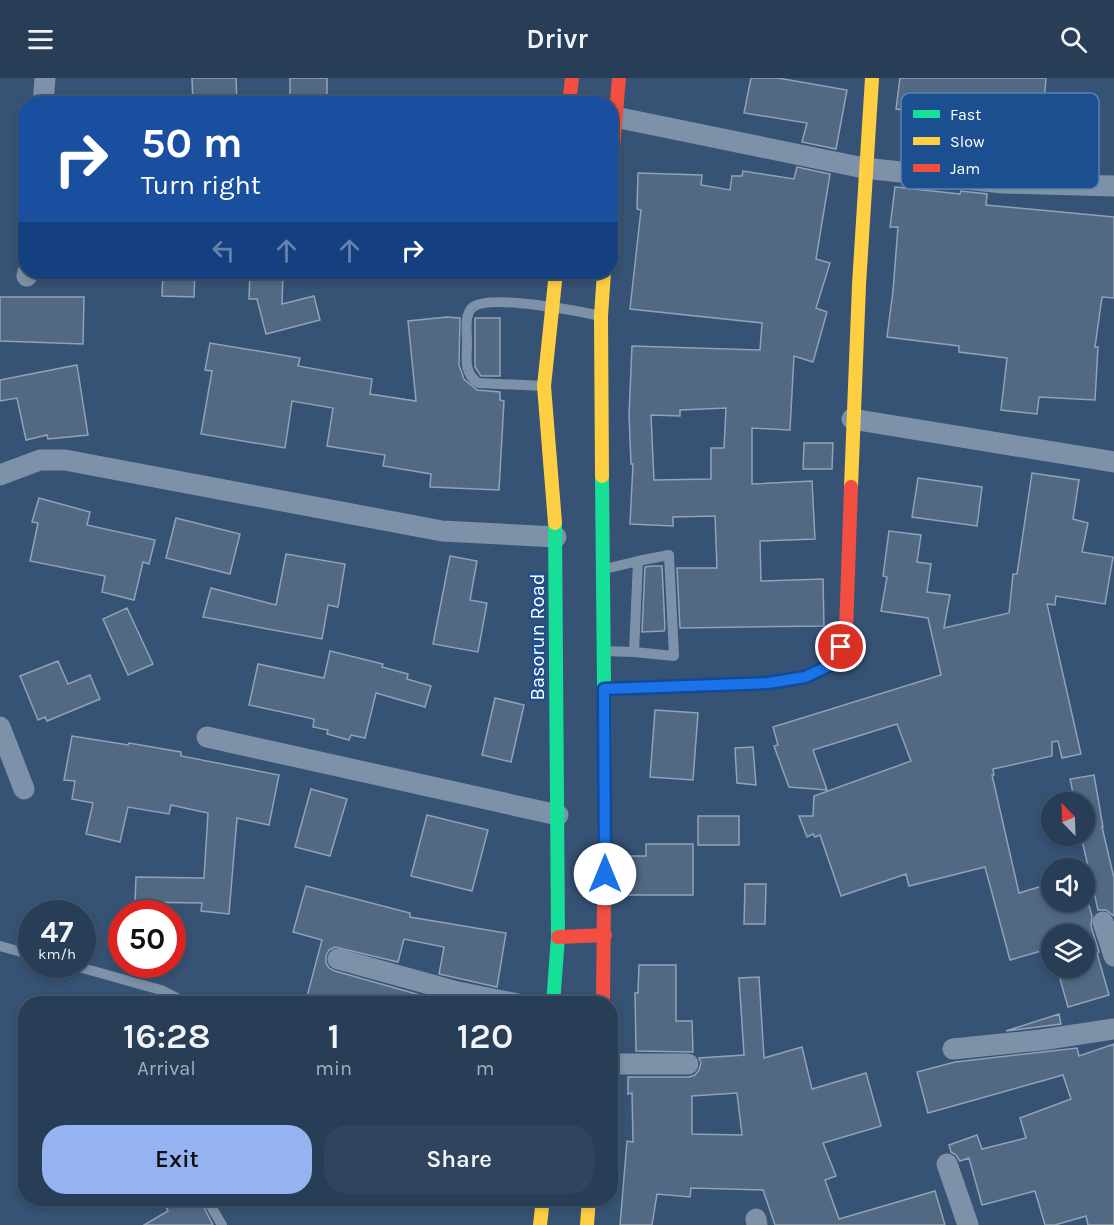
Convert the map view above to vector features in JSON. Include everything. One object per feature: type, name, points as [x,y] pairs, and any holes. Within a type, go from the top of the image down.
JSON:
[{"type":"main road","points":[[570,96],[572,78]]},
{"type":"main road","points":[[617,96],[619,78]]},
{"type":"main road","points":[[604,689],[768,683],[805,677],[835,663],[846,631],[852,419],[864,168],[872,78]]},
{"type":"main road","name":"Basorun Road","points":[[554,996],[558,937],[556,537],[544,386],[555,279]]},
{"type":"main road","points":[[603,996],[605,935],[601,316],[604,279]]},
{"type":"main road","points":[[558,937],[605,935]]},
{"type":"main road","points":[[540,1225],[542,1206]]},
{"type":"main road","points":[[587,1225],[589,1206]]},
{"type":"street","points":[[44,96],[45,78]]},
{"type":"street","points":[[618,118],[864,168],[901,172]]},
{"type":"street","points":[[1099,186],[1114,186]]},
{"type":"street","points":[[852,419],[1114,462]]},
{"type":"street","points":[[0,475],[40,460],[65,460],[442,531],[556,537]]},
{"type":"street","points":[[0,727],[24,789]]},
{"type":"street","points":[[207,736],[558,815]]},
{"type":"street","points":[[1103,922],[1114,956]]},
{"type":"street","points":[[338,959],[478,996]]},
{"type":"street","points":[[953,1049],[1041,1040],[1114,1029]]},
{"type":"street","points":[[618,1064],[688,1064]]},
{"type":"street","points":[[947,1164],[968,1225]]},
{"type":"lane","points":[[544,386],[478,384],[471,378],[467,369],[467,316],[472,308],[482,302],[552,306],[601,316]]},
{"type":"lane","points":[[603,570],[669,555],[674,656],[604,651]]},
{"type":"lane","points":[[634,652],[638,561]]},
{"type":"lane","points":[[0,946],[18,951]]},
{"type":"lane","points":[[96,972],[161,990],[173,996]]},
{"type":"lane","points":[[211,1206],[222,1225]]},
{"type":"building","points":[[192,78],[236,78],[237,96],[193,96]]},
{"type":"building","points":[[290,78],[327,78],[327,96],[290,96]]},
{"type":"building","points":[[751,78],[778,78],[847,90],[836,149],[802,142],[807,123],[744,113]]},
{"type":"building","points":[[900,78],[1046,78],[1045,93],[901,93],[901,110],[896,109]]},
{"type":"building","points":[[797,167],[830,174],[816,259],[830,263],[816,308],[827,312],[813,362],[794,356],[790,430],[752,428],[752,484],[812,481],[815,539],[760,541],[761,581],[823,579],[824,626],[680,628],[677,568],[717,568],[715,516],[673,517],[673,526],[630,524],[633,464],[631,464],[629,415],[632,346],[760,350],[762,323],[630,309],[641,210],[637,209],[638,173],[702,175],[701,185],[730,190],[732,176],[742,176],[743,171],[794,179]],"holes":[[[726,408],[724,448],[711,448],[711,479],[654,480],[651,415],[680,416],[680,410]]]},
{"type":"building","points":[[895,187],[960,194],[961,191],[987,194],[986,205],[1114,217],[1114,298],[1102,297],[1095,347],[1098,347],[1095,400],[1039,397],[1037,414],[1001,410],[1007,358],[959,352],[959,346],[887,337],[898,227],[890,227]]},
{"type":"building","points":[[163,279],[195,279],[194,297],[162,296]]},
{"type":"building","points":[[250,279],[283,279],[282,304],[314,296],[320,320],[266,334],[257,299],[249,299]]},
{"type":"building","points":[[0,297],[84,297],[83,344],[0,341]]},
{"type":"building","points":[[460,318],[459,365],[464,379],[477,390],[500,392],[500,400],[504,401],[499,490],[430,487],[431,474],[383,466],[385,455],[327,446],[333,408],[292,401],[285,448],[201,434],[212,371],[205,370],[210,343],[300,358],[298,366],[372,379],[370,394],[416,401],[408,321]]},
{"type":"building","points":[[475,318],[500,318],[500,376],[481,376],[475,367]]},
{"type":"building","points":[[77,365],[88,435],[48,439],[47,435],[26,440],[17,398],[0,401],[0,380]]},
{"type":"building","points":[[804,443],[833,443],[832,469],[803,469]]},
{"type":"building","points":[[1032,473],[1079,480],[1073,519],[1088,523],[1082,552],[1113,557],[1105,604],[1056,596],[1055,605],[1047,604],[1081,754],[1062,758],[1058,741],[1052,742],[1052,756],[993,769],[994,775],[992,775],[1019,893],[1041,886],[1041,912],[1091,912],[1091,924],[1041,924],[1041,951],[1010,960],[985,867],[909,886],[906,874],[841,896],[820,835],[815,837],[813,834],[807,837],[799,816],[813,816],[814,796],[911,761],[897,724],[813,750],[827,790],[789,787],[774,746],[778,745],[773,727],[941,675],[928,618],[881,611],[887,577],[883,576],[889,531],[921,535],[917,562],[931,564],[927,592],[950,595],[944,628],[1009,613],[1013,574],[1017,574]]},
{"type":"building","points":[[918,478],[982,487],[977,526],[912,517]]},
{"type":"building","points":[[39,498],[90,512],[87,525],[155,540],[149,564],[143,562],[134,600],[102,592],[105,576],[30,561],[38,523],[32,522]]},
{"type":"building","points":[[176,518],[240,534],[230,574],[166,558]]},
{"type":"building","points":[[286,554],[345,564],[338,607],[328,605],[322,639],[203,617],[211,588],[276,605]]},
{"type":"building","points":[[450,556],[477,561],[470,600],[487,603],[478,652],[433,644]]},
{"type":"building","points":[[662,566],[665,628],[664,631],[642,632],[645,567]]},
{"type":"building","points":[[127,608],[153,664],[128,675],[103,619]]},
{"type":"building","points":[[330,651],[383,664],[382,667],[408,674],[407,679],[431,686],[425,707],[376,693],[365,738],[351,735],[349,740],[327,734],[328,730],[313,727],[314,719],[249,705],[258,664],[324,678]]},
{"type":"building","points":[[58,661],[68,684],[90,675],[100,699],[47,721],[45,717],[38,720],[20,676]]},
{"type":"building","points":[[495,698],[524,705],[511,762],[482,755]]},
{"type":"building","points":[[655,710],[698,713],[693,780],[650,777]]},
{"type":"building","points":[[72,736],[181,752],[181,756],[279,775],[269,825],[237,818],[229,914],[201,911],[202,903],[186,903],[186,900],[135,900],[136,877],[204,878],[208,813],[171,805],[169,814],[128,807],[120,842],[86,834],[93,803],[72,799],[75,781],[64,780]]},
{"type":"building","points":[[753,747],[756,785],[737,783],[735,748]]},
{"type":"building","points":[[1094,775],[1102,827],[1114,878],[1114,916],[1106,910],[1098,910],[1095,897],[1095,858],[1086,858],[1083,846],[1095,846],[1095,792],[1073,792],[1070,779]]},
{"type":"building","points":[[311,789],[347,799],[330,856],[295,847]]},
{"type":"building","points":[[427,815],[488,830],[472,891],[411,876]]},
{"type":"building","points":[[698,816],[739,816],[739,845],[698,845]]},
{"type":"building","points":[[646,844],[693,844],[693,895],[628,895],[628,856],[646,856]]},
{"type":"building","points":[[745,884],[766,884],[765,924],[744,924]]},
{"type":"building","points":[[306,886],[410,913],[410,917],[506,933],[497,987],[439,974],[444,947],[404,939],[398,962],[335,947],[329,950],[326,963],[335,971],[424,996],[307,996],[322,940],[293,932]]},
{"type":"building","points":[[1095,939],[1109,995],[1068,1007],[1060,978],[1095,978]]},
{"type":"building","points":[[639,965],[676,965],[676,1021],[692,1021],[693,1052],[636,1051],[635,993],[638,993]]},
{"type":"building","points":[[759,977],[764,1058],[802,1047],[812,1089],[866,1073],[881,1126],[823,1143],[836,1176],[825,1180],[839,1219],[935,1191],[945,1225],[775,1225],[763,1190],[691,1188],[690,1197],[657,1194],[652,1225],[620,1225],[627,1141],[633,1142],[632,1093],[628,1094],[628,1077],[689,1077],[695,1075],[699,1070],[701,1063],[699,1058],[744,1055],[739,978]],"holes":[[[737,1093],[742,1135],[692,1134],[692,1096]]]},
{"type":"building","points":[[1059,1014],[1061,1024],[1006,1031]]},
{"type":"building","points":[[1114,1044],[1114,1225],[1088,1225],[1086,1216],[1055,1225],[1045,1225],[1035,1191],[982,1205],[969,1158],[960,1161],[951,1152],[949,1145],[977,1135],[982,1149],[1026,1138],[1020,1118],[1071,1099],[1063,1075],[928,1113],[917,1072],[955,1062],[1077,1048],[1079,1056]]},
{"type":"building","points":[[165,1206],[203,1206],[213,1225],[144,1225],[168,1211]]},
{"type":"traffic: fast","points":[[602,476],[605,789]]},
{"type":"traffic: fast","points":[[554,996],[558,937],[555,523]]},
{"type":"traffic: slow","points":[[851,487],[859,285],[872,78]]},
{"type":"traffic: slow","points":[[555,279],[544,386],[555,523]]},
{"type":"traffic: slow","points":[[602,476],[601,316],[604,279]]},
{"type":"traffic: slow","points":[[540,1225],[542,1206]]},
{"type":"traffic: slow","points":[[587,1225],[588,1206]]},
{"type":"traffic: jam","points":[[570,96],[572,78]]},
{"type":"traffic: jam","points":[[617,96],[619,78]]},
{"type":"traffic: jam","points":[[604,689],[768,683],[805,677],[835,663],[846,631],[851,487]]},
{"type":"traffic: jam","points":[[603,996],[605,789]]},
{"type":"traffic: jam","points":[[558,937],[605,935]]},
{"type":"route","points":[[605,874],[604,689],[768,683],[805,677],[835,663],[841,647]]}]
